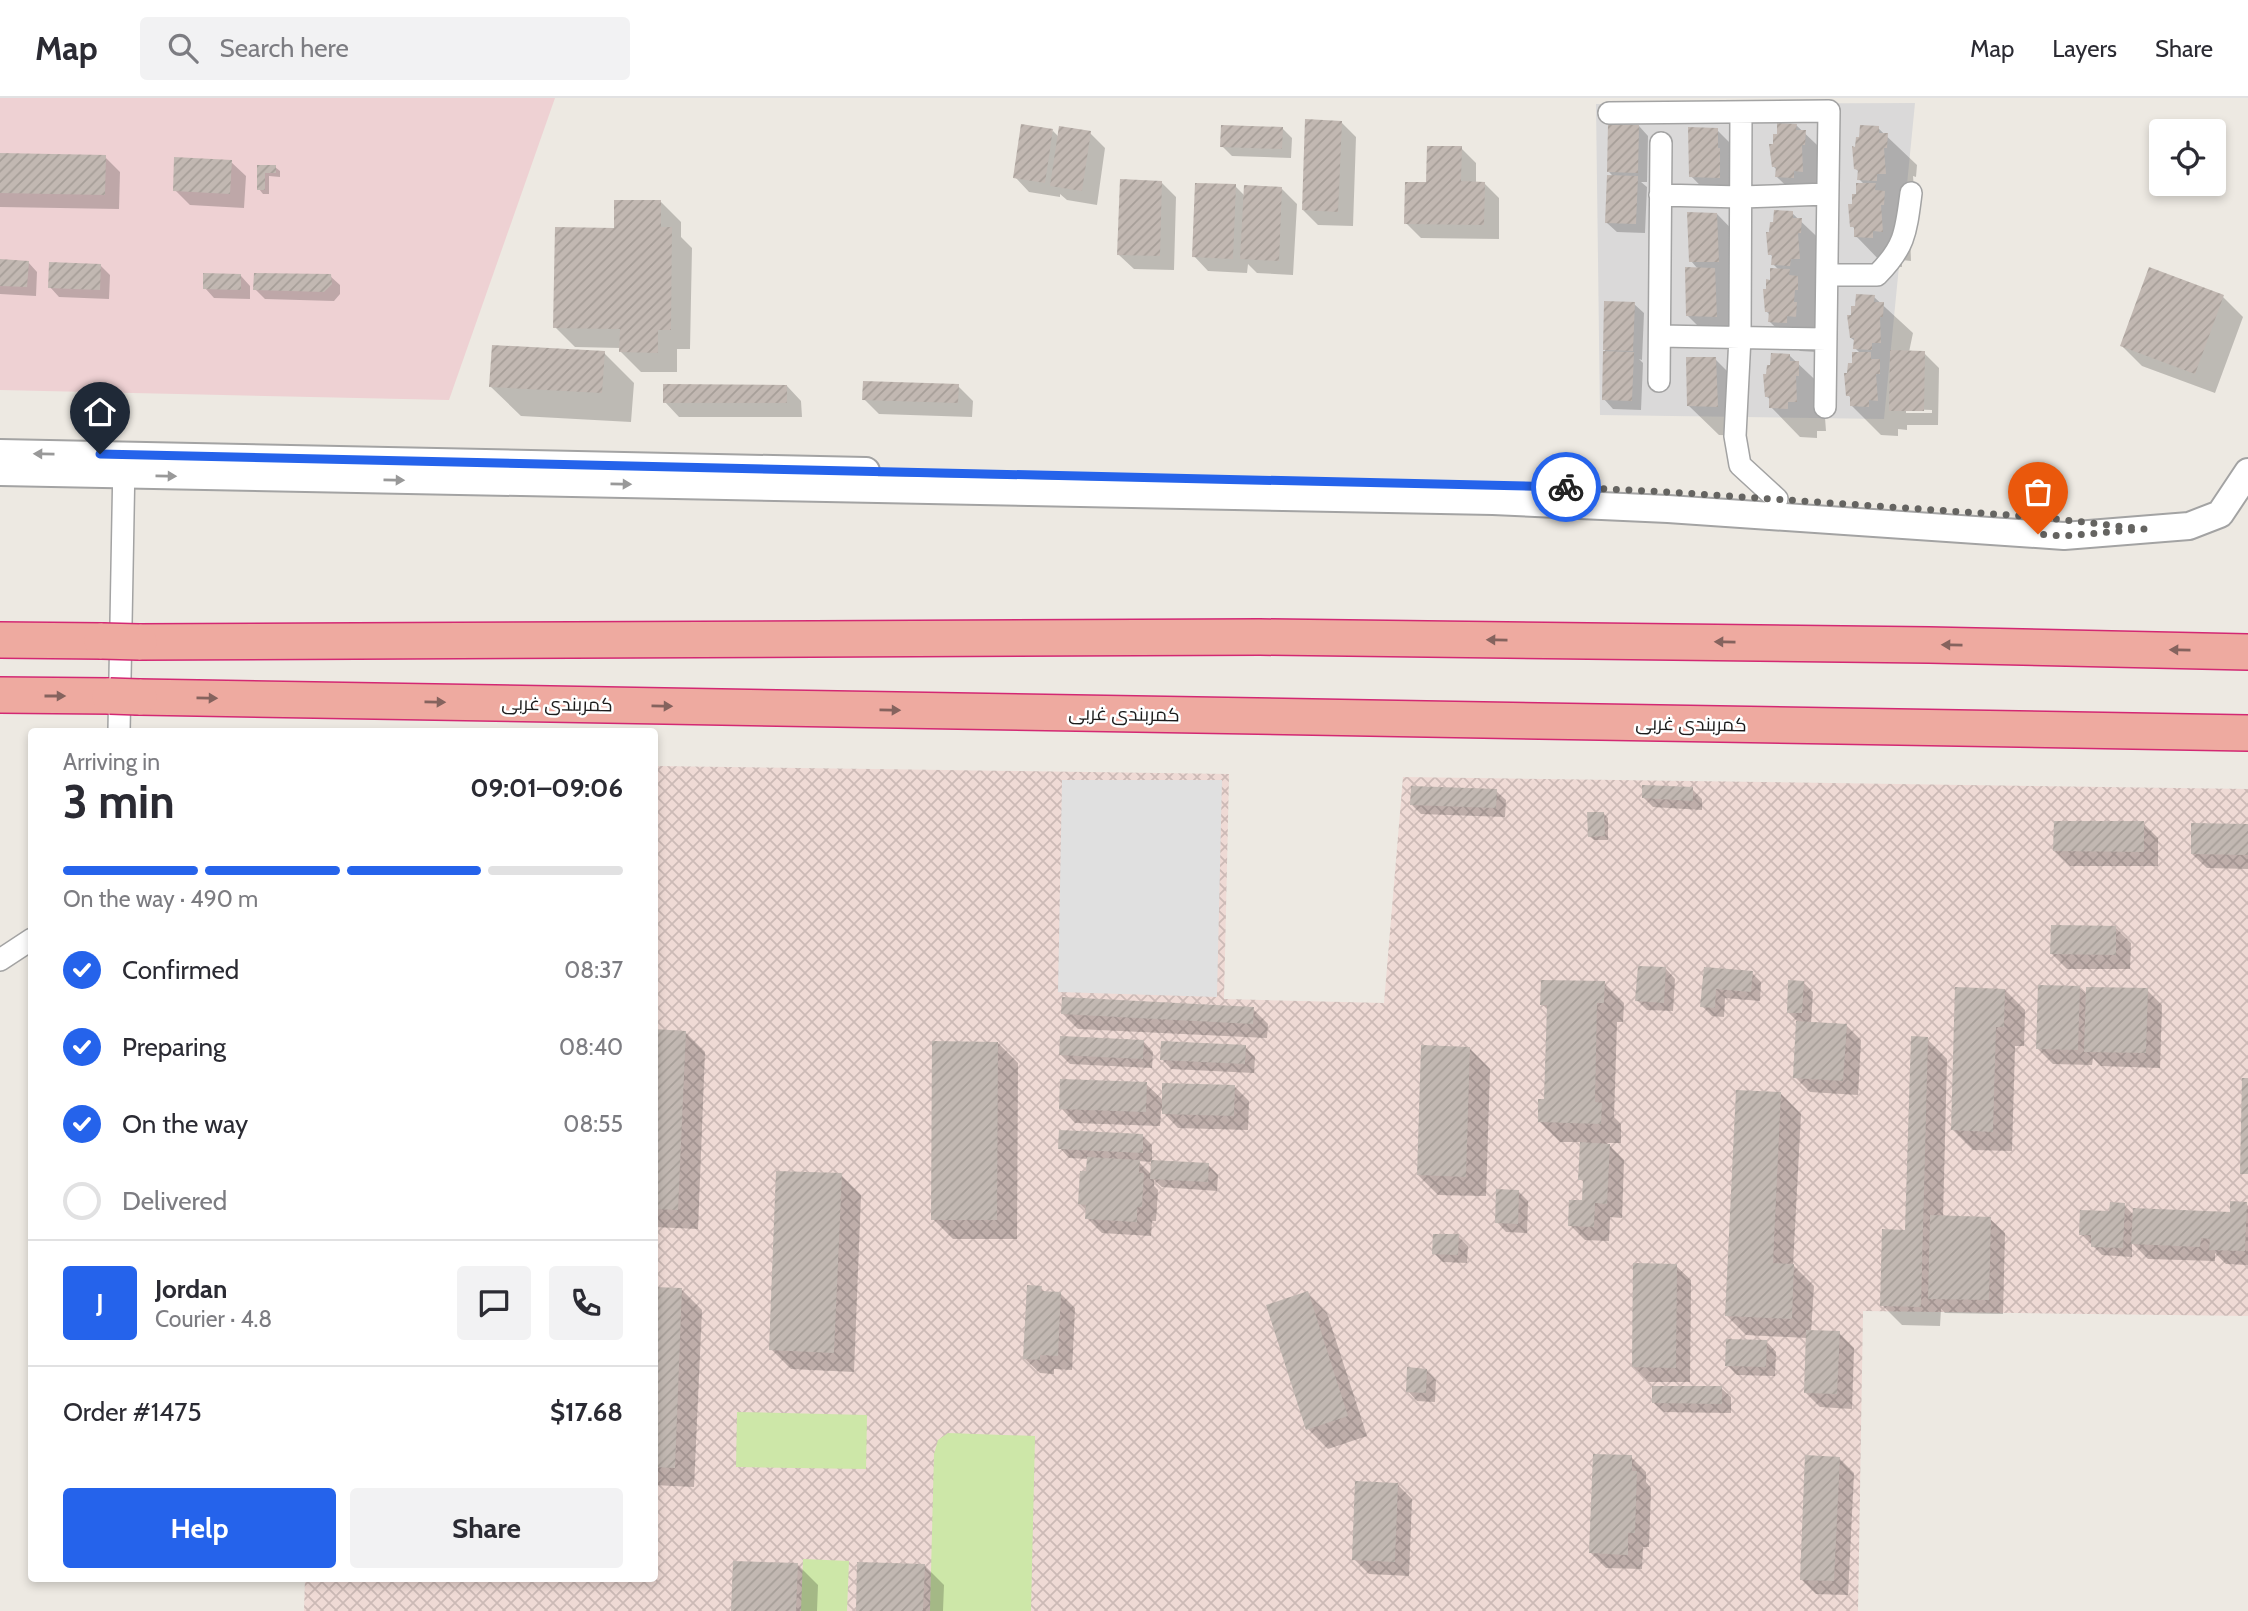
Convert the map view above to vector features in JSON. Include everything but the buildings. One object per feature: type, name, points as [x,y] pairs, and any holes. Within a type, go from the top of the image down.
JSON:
[{"type":"highway","points":[[0,640],[139,642],[1260,637],[1943,645],[2248,652]]},
{"type":"highway","name":"کمربندی غربی","points":[[0,695],[2248,733]]},
{"type":"street","points":[[1741,111],[1740,337],[1735,416],[1740,465],[1777,499]]},
{"type":"street","points":[[1609,113],[1829,111],[1825,407]]},
{"type":"street","points":[[1659,381],[1661,143]]},
{"type":"street","points":[[1826,275],[1877,275],[1894,258],[1906,230],[1911,193]]},
{"type":"street","points":[[1660,195],[1741,197],[1828,194]]},
{"type":"street","points":[[1660,336],[1826,339]]},
{"type":"street","points":[[0,453],[124,465],[1493,501],[1668,509],[2064,536],[2189,526],[2220,514],[2248,472]]},
{"type":"street","points":[[119,728],[124,465]]},
{"type":"street","points":[[0,472],[124,465],[1494,484],[1777,499],[2065,519],[2144,529]]},
{"type":"street","points":[[0,960],[28,942]]},
{"type":"shaded area","points":[[0,98],[555,98],[449,400],[0,390]]},
{"type":"shaded area","points":[[1915,103],[1884,419],[1600,415],[1596,104]]},
{"type":"shaded area","points":[[658,766],[1229,774],[1224,999],[1384,1003],[1403,777],[2248,789],[2248,1316],[1863,1311],[1858,1611],[304,1611],[305,1582],[658,1582]]},
{"type":"shaded area","points":[[1062,780],[1222,780],[1217,997],[1058,992]]},
{"type":"green space","points":[[737,1412],[867,1415],[866,1469],[736,1467]]},
{"type":"green space","points":[[948,1433],[1035,1436],[1031,1611],[930,1611],[934,1454],[938,1440]]},
{"type":"green space","points":[[803,1559],[849,1561],[847,1611],[801,1611]]},
{"type":"way so far","points":[[1566,487],[2039,517],[2144,529],[2064,536],[2038,534]]},
{"type":"route","points":[[100,454],[1566,487]]}]
